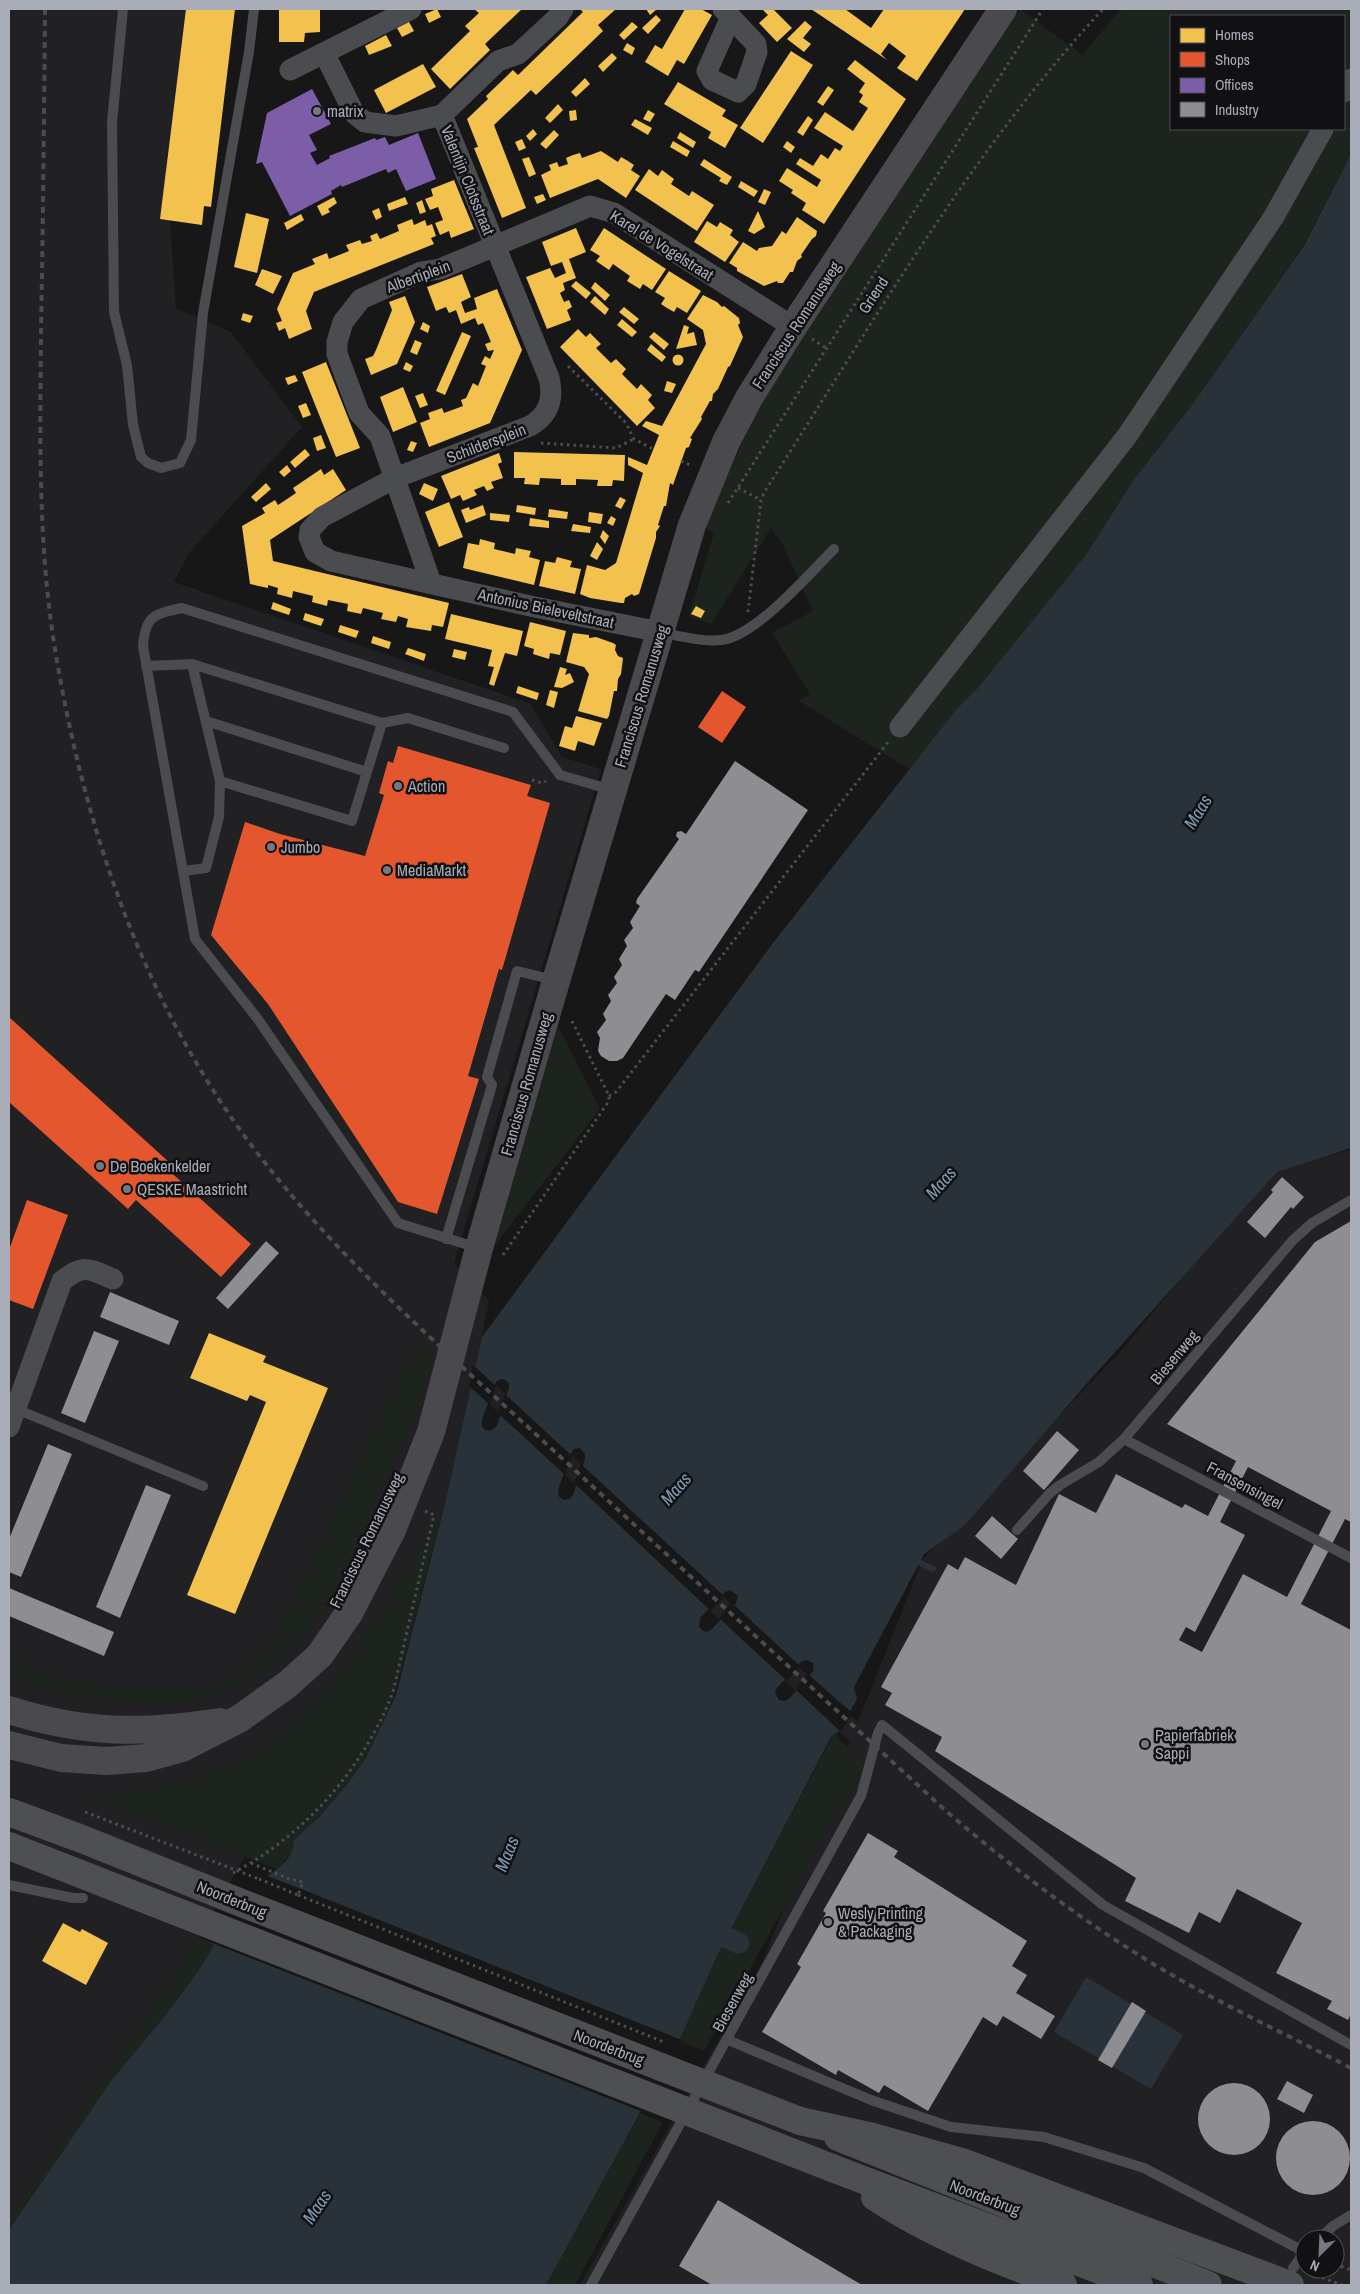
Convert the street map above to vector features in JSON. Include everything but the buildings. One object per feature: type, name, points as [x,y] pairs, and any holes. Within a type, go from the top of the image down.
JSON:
[{"type":"main road","name":"Noorderbrug","points":[[9,1812],[91,1842],[800,2121],[951,2184],[1208,2285]]},
{"type":"main road","name":"Noorderbrug","points":[[9,1846],[832,2168],[1139,2285]]},
{"type":"main road","points":[[800,2121],[873,2137],[965,2164],[1295,2268]]},
{"type":"main road","points":[[832,2168],[892,2209],[916,2222],[1063,2285]]},
{"type":"street","points":[[290,70],[411,9]]},
{"type":"street","points":[[324,53],[354,113],[365,122],[396,126],[442,115],[498,61],[518,54],[558,17],[563,9]]},
{"type":"street","name":"Franciscus Romanusweg","points":[[9,1745],[61,1758],[106,1761],[130,1760],[163,1755],[182,1748],[239,1719],[288,1684],[320,1654],[342,1624],[370,1575],[400,1513],[431,1432],[490,1254],[556,980],[692,525],[711,475],[735,422],[793,327],[1003,9]]},
{"type":"street","points":[[1345,90],[1351,78]]},
{"type":"street","name":"Valentijn Clotsstraat","points":[[442,115],[495,245]]},
{"type":"street","points":[[900,727],[1127,436],[1273,218],[1322,130]]},
{"type":"street","name":"Karel de Vogelstraat","points":[[495,245],[590,206],[603,208],[614,213],[793,327]]},
{"type":"street","name":"Schildersplein","points":[[395,478],[530,426],[545,415],[549,407],[551,388],[544,365],[495,245]]},
{"type":"street","name":"Albertiplein","points":[[395,478],[380,436],[359,413],[337,354],[339,331],[348,314],[361,299],[421,272],[440,269],[495,245]]},
{"type":"street","points":[[395,478],[431,583]]},
{"type":"street","name":"Antonius Bieleveltstraat","points":[[395,478],[322,517],[310,530],[309,537],[315,552],[331,561],[530,606],[660,632]]},
{"type":"street","points":[[12,1418],[62,1281],[75,1270],[90,1269],[113,1279]]},
{"type":"street","name":"Franciscus Romanusweg","points":[[9,1710],[63,1725],[122,1731],[151,1730],[239,1719]]},
{"type":"lane","points":[[123,9],[112,122],[114,312],[127,365],[137,447],[141,456],[148,463],[161,468],[180,463],[191,440],[203,313],[249,52],[254,9]]},
{"type":"lane","points":[[660,632],[708,640],[724,640],[745,632],[786,597],[834,549]]},
{"type":"lane","points":[[490,1254],[398,1224],[257,1018],[195,939],[146,666],[143,646],[144,629],[151,619],[162,612],[182,608],[513,712],[560,775],[613,790]]},
{"type":"lane","points":[[146,666],[192,664],[382,723],[408,718],[504,748]]},
{"type":"lane","points":[[184,871],[206,868],[219,817],[220,781],[192,664]]},
{"type":"lane","points":[[206,721],[367,772]]},
{"type":"lane","points":[[220,781],[352,820],[382,723]]},
{"type":"lane","points":[[446,1239],[492,1085],[487,1077],[517,971],[556,980]]},
{"type":"lane","name":"Biesenweg","points":[[1017,1530],[1050,1493],[1099,1462],[1124,1439],[1292,1240],[1312,1223],[1351,1200]]},
{"type":"lane","points":[[12,1418],[203,1486]]},
{"type":"lane","name":"Fransensingel","points":[[1124,1439],[1351,1558]]},
{"type":"lane","name":"Biesenweg","points":[[591,2285],[728,2040],[861,1796],[878,1733],[882,1726],[1102,1905],[1351,2045]]},
{"type":"lane","points":[[9,1886],[73,1898],[83,1898]]},
{"type":"lane","points":[[728,2040],[870,2100],[951,2127],[1044,2137],[1144,2168],[1295,2268]]},
{"type":"lane","points":[[1330,2229],[1351,2214]]},
{"type":"path","points":[[724,510],[1043,9]]},
{"type":"path","name":"Griend","points":[[745,632],[761,500],[765,491],[939,219],[990,144],[1034,88],[1103,9]]},
{"type":"path","points":[[544,365],[560,359],[626,423],[634,439],[653,449]]},
{"type":"path","points":[[530,426],[540,443],[616,448],[634,439]]},
{"type":"path","points":[[711,475],[761,500]]},
{"type":"path","points":[[490,1254],[605,1108],[609,1096],[616,1092],[900,727]]},
{"type":"path","points":[[532,780],[542,783]]},
{"type":"path","points":[[570,1016],[609,1096]]},
{"type":"path","points":[[298,1895],[303,1882],[289,1879],[252,1863],[295,1832],[324,1803],[368,1744],[384,1714],[393,1692],[434,1516],[420,1509]]},
{"type":"path","points":[[81,1811],[298,1895],[668,2044]]},
{"type":"path","points":[[1325,2279],[1342,2285]]},
{"type":"shaded area","points":[[9,9],[187,9],[166,162],[176,308],[231,332],[302,427],[189,553],[174,582],[531,704],[562,757],[601,769],[454,1263],[489,1301],[476,1366],[858,1722],[923,1559],[1123,1349],[1270,1170],[1351,1150],[1351,2285],[580,2285],[762,1963],[850,1742],[471,1387],[444,1508],[424,1549],[198,1937],[9,2220]]},
{"type":"shaded area","points":[[1020,9],[1082,55],[1121,9],[1351,9],[1351,154],[1304,245],[1192,405],[1135,478],[1085,556],[909,769],[799,701],[810,694],[772,633],[813,611],[782,543],[771,528],[711,624],[689,616],[714,533],[705,528],[719,492],[755,415],[801,336]]},
{"type":"shaded area","points":[[558,1026],[600,1109],[494,1246]]},
{"type":"shaded area","points":[[417,1339],[436,1355],[373,1508],[329,1597],[304,1634],[278,1660],[237,1688],[215,1696],[180,1701],[116,1701],[68,1697],[37,1689],[9,1674],[9,1657],[39,1672],[74,1682],[119,1688],[170,1689],[214,1685],[229,1680],[245,1669],[264,1648],[280,1624]]},
{"type":"shaded area","points":[[444,1508],[400,1676],[382,1726],[366,1757],[351,1780],[324,1811],[294,1840],[294,1851],[277,1869],[89,1796],[142,1790],[191,1779],[238,1760],[261,1747],[291,1725],[342,1671]]},
{"type":"shaded area","points":[[9,1728],[66,1742],[116,1747],[115,1753],[9,1738]]},
{"type":"shaded area","points":[[839,1730],[836,1736],[864,1764],[704,2051],[679,2041],[717,1956],[832,1737]]},
{"type":"shaded area","points":[[198,1937],[214,1945],[197,1973],[164,2017],[111,2081],[9,2230],[9,2220]]},
{"type":"shaded area","points":[[640,2113],[663,2122],[575,2285],[546,2285]]},
{"type":"water","name":"Maas","points":[[1351,154],[1351,1148],[1277,1172],[1088,1382],[965,1525],[924,1554],[854,1687],[857,1699],[836,1736],[838,1731],[831,1737],[717,1956],[679,2041],[546,2285],[9,2285],[9,2230],[111,2081],[164,2017],[197,1973],[214,1945],[206,1941],[216,1928],[225,1931],[245,1894],[284,1863],[293,1849],[294,1840],[319,1817],[347,1785],[366,1758],[396,1695],[444,1508],[482,1337],[773,943],[956,710],[977,689],[1085,556],[1135,478],[1192,405],[1304,246]],"holes":[[[503,1379],[508,1382],[509,1387],[497,1426],[490,1431],[485,1430],[482,1426],[482,1420],[498,1380]],[[580,1448],[585,1454],[585,1459],[573,1495],[569,1499],[564,1500],[559,1497],[558,1490],[574,1449]],[[730,1590],[738,1596],[736,1603],[712,1629],[707,1632],[702,1630],[699,1626],[700,1618],[725,1592]],[[806,1660],[813,1663],[814,1670],[789,1699],[779,1700],[775,1693],[777,1688],[801,1662]]]},
{"type":"water","points":[[1086,1977],[1183,2035],[1151,2089],[1054,2032]]},
{"type":"pier","points":[[473,1365],[496,1386],[490,1405],[469,1386]]},
{"type":"pier","points":[[505,1394],[572,1456],[565,1475],[498,1413]]},
{"type":"pier","points":[[581,1464],[724,1596],[711,1611],[574,1483]]},
{"type":"pier","points":[[732,1603],[800,1666],[787,1681],[719,1618]]},
{"type":"pier","points":[[808,1674],[852,1713],[841,1732],[795,1689]]},
{"type":"pier","points":[[265,1875],[682,2040],[643,2112],[204,1940],[214,1925],[228,1924],[229,1914],[246,1889]]},
{"type":"waterway","points":[[912,1559],[933,1569]]},
{"type":"waterway","points":[[700,1926],[739,1943]]},
{"type":"railway","points":[[45,9],[40,449],[45,566],[54,643],[76,754],[107,864],[126,917],[148,969],[172,1020],[200,1069],[235,1122],[273,1172],[313,1220],[357,1266],[448,1354],[946,1811],[1045,1890],[1123,1945],[1199,1990],[1351,2068]]},
{"type":"place","name":"matrix","points":[[317,111]]},
{"type":"place","name":"Action","points":[[398,786]]},
{"type":"place","name":"Jumbo","points":[[271,847]]},
{"type":"place","name":"MediaMarkt","points":[[387,870]]},
{"type":"place","name":"De Boekenkelder","points":[[100,1166]]},
{"type":"place","name":"QESKE Maastricht","points":[[127,1189]]},
{"type":"place","name":"Papierfabriek Sappi","points":[[1145,1744]]},
{"type":"place","name":"Wesly Printing & Packaging","points":[[828,1922]]}]
